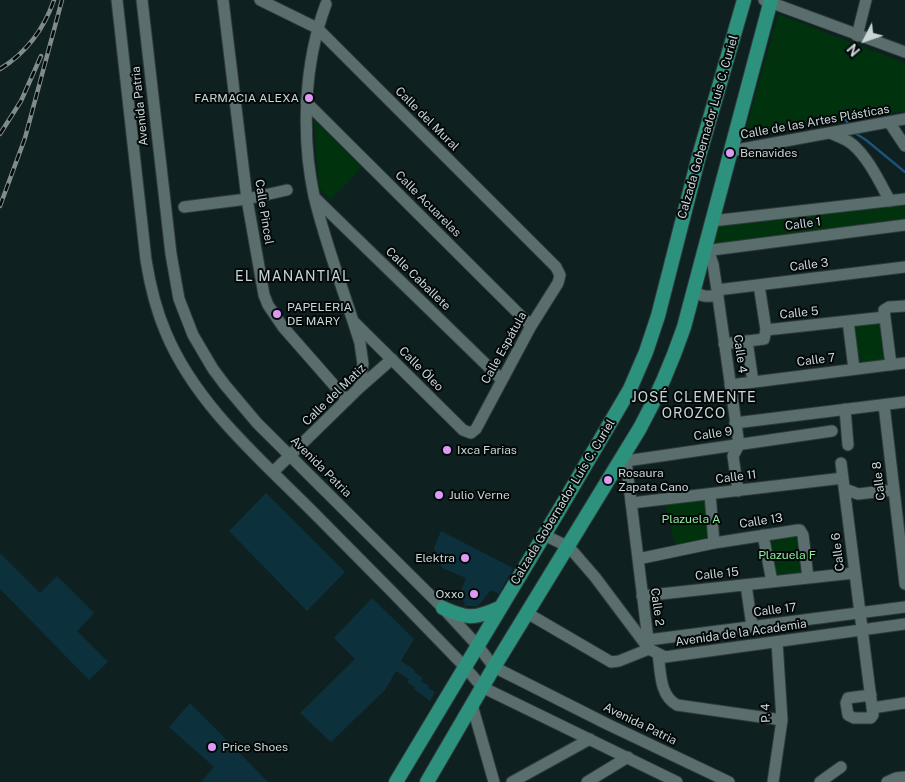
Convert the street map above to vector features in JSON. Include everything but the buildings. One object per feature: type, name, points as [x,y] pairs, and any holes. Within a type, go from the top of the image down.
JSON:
[{"type":"main road","name":"Calzada Gobernador Luis C. Curiel","points":[[396,782],[626,397],[646,352],[658,316],[699,156],[744,0]]},
{"type":"main road","points":[[427,782],[482,686],[655,401],[672,363],[706,251],[768,1]]},
{"type":"main road","points":[[443,608],[468,618],[487,614],[499,608]]},
{"type":"street","name":"Avenida Patria","points":[[117,0],[150,286],[166,334],[179,360],[196,386],[229,426],[482,686],[677,782]]},
{"type":"street","name":"Avenida Patria","points":[[142,0],[171,254],[179,299],[193,335],[213,369],[257,422],[443,608],[478,646],[494,667],[607,724],[729,782]]},
{"type":"street","name":"Calle Pincel","points":[[223,0],[247,199],[264,295],[268,305],[283,327],[347,400]]},
{"type":"street","name":"Calle del Mural","points":[[260,0],[317,28],[556,267],[560,275]]},
{"type":"street","points":[[857,36],[866,0]]},
{"type":"street","points":[[768,1],[857,36],[905,52]]},
{"type":"street","points":[[326,4],[317,28],[306,102],[308,164],[315,197],[360,343],[363,364],[359,388]]},
{"type":"street","name":"Calle Acuarelas","points":[[306,102],[531,326]]},
{"type":"street","name":"Calle de las Artes Plásticas","points":[[731,151],[905,119]]},
{"type":"street","points":[[889,122],[905,146]]},
{"type":"street","points":[[830,133],[846,140],[856,148],[871,168],[890,201]]},
{"type":"street","points":[[184,207],[247,199],[287,190]]},
{"type":"street","name":"Calle Caballete","points":[[315,197],[502,380]]},
{"type":"street","name":"Calle 1","points":[[712,221],[905,199]]},
{"type":"street","name":"Calle 1","points":[[706,251],[905,225]]},
{"type":"street","name":"Calle 4","points":[[706,251],[713,264],[739,445],[733,456],[738,491]]},
{"type":"street","name":"Calle 3","points":[[693,291],[700,296],[708,297],[717,292],[759,285],[905,267]]},
{"type":"street","name":"Calle Espátula","points":[[471,432],[476,429],[531,326],[558,284],[560,275]]},
{"type":"street","points":[[759,285],[766,330]]},
{"type":"street","name":"Calle 5","points":[[724,344],[764,339],[766,330],[848,321],[884,314],[889,307],[905,306]]},
{"type":"street","points":[[884,314],[891,365]]},
{"type":"street","name":"Calle Óleo","points":[[353,321],[463,430],[471,432]]},
{"type":"street","points":[[848,321],[854,369]]},
{"type":"street","points":[[747,341],[753,382]]},
{"type":"street","name":"Calle del Matiz","points":[[273,472],[359,388],[392,359]]},
{"type":"street","name":"Calle 7","points":[[730,385],[905,363]]},
{"type":"street","name":"Calle 9","points":[[735,423],[905,402]]},
{"type":"street","name":"Calle 8","points":[[884,405],[893,490],[902,524],[905,584]]},
{"type":"street","points":[[845,409],[848,445]]},
{"type":"street","name":"Calle 9","points":[[626,460],[832,431]]},
{"type":"street","name":"Calle 2","points":[[626,460],[642,596],[652,648],[664,694],[669,701],[677,705],[782,720]]},
{"type":"street","name":"Calle 6","points":[[841,463],[872,708]]},
{"type":"street","points":[[844,484],[858,494],[893,490]]},
{"type":"street","name":"Calle 11","points":[[631,503],[738,491],[844,484]]},
{"type":"street","points":[[710,494],[714,543]]},
{"type":"street","name":"Calle 13","points":[[638,559],[714,543],[800,530],[806,552],[808,578]]},
{"type":"street","points":[[528,613],[611,662],[619,661],[652,648],[595,576],[568,547],[544,535]]},
{"type":"street","points":[[763,535],[772,582]]},
{"type":"street","name":"Calle 15","points":[[642,596],[854,573]]},
{"type":"street","points":[[746,584],[752,626]]},
{"type":"street","name":"Calle 17","points":[[652,648],[752,626],[905,607]]},
{"type":"street","name":"Avenida de la Academia","points":[[652,648],[665,657],[776,642],[863,633],[905,624]]},
{"type":"street","name":"P. 4","points":[[773,782],[782,720],[776,642]]},
{"type":"street","points":[[871,696],[848,698],[846,703],[847,712],[850,716],[854,718],[871,718],[873,715],[872,708],[905,703]]},
{"type":"street","points":[[472,705],[494,782]]},
{"type":"street","points":[[512,782],[590,739]]},
{"type":"street","points":[[587,782],[628,757]]},
{"type":"street","points":[[820,782],[841,767]]},
{"type":"street","points":[[887,782],[905,777]]},
{"type":"green space","points":[[778,14],[905,63],[905,111],[743,140]]},
{"type":"green space","points":[[314,120],[362,167],[331,200],[319,188]]},
{"type":"green space","points":[[905,201],[905,225],[712,249],[712,222]]},
{"type":"green space","points":[[885,317],[891,365],[854,369],[848,321]]},
{"type":"green space","name":"Plazuela A","points":[[710,494],[717,540],[676,547],[663,499]]},
{"type":"green space","name":"Plazuela F","points":[[800,530],[808,578],[772,582],[763,535]]},
{"type":"waterway","points":[[846,120],[848,124]]},
{"type":"waterway","points":[[855,133],[905,172]]},
{"type":"railway","points":[[0,69],[26,48],[45,21],[54,0]]},
{"type":"railway","points":[[0,206],[25,138],[62,0]]},
{"type":"railway","points":[[0,134],[21,101],[41,56]]},
{"type":"place","name":"FARMACIA ALEXA","points":[[309,98]]},
{"type":"place","name":"Benavides","points":[[730,153]]},
{"type":"place","name":"PAPELERIA DE MARY","points":[[277,314]]},
{"type":"place","name":"Ixca Farias","points":[[447,450]]},
{"type":"place","name":"Rosaura Zapata Cano","points":[[608,480]]},
{"type":"place","name":"Julio Verne","points":[[439,495]]},
{"type":"place","name":"Elektra","points":[[465,558]]},
{"type":"place","name":"Oxxo","points":[[474,594]]},
{"type":"place","name":"Price Shoes","points":[[212,747]]},
{"type":"district","name":"EL MANANTIAL","points":[[293,277]]},
{"type":"district","name":"JOSÉ CLEMENTE OROZCO","points":[[694,406]]}]
